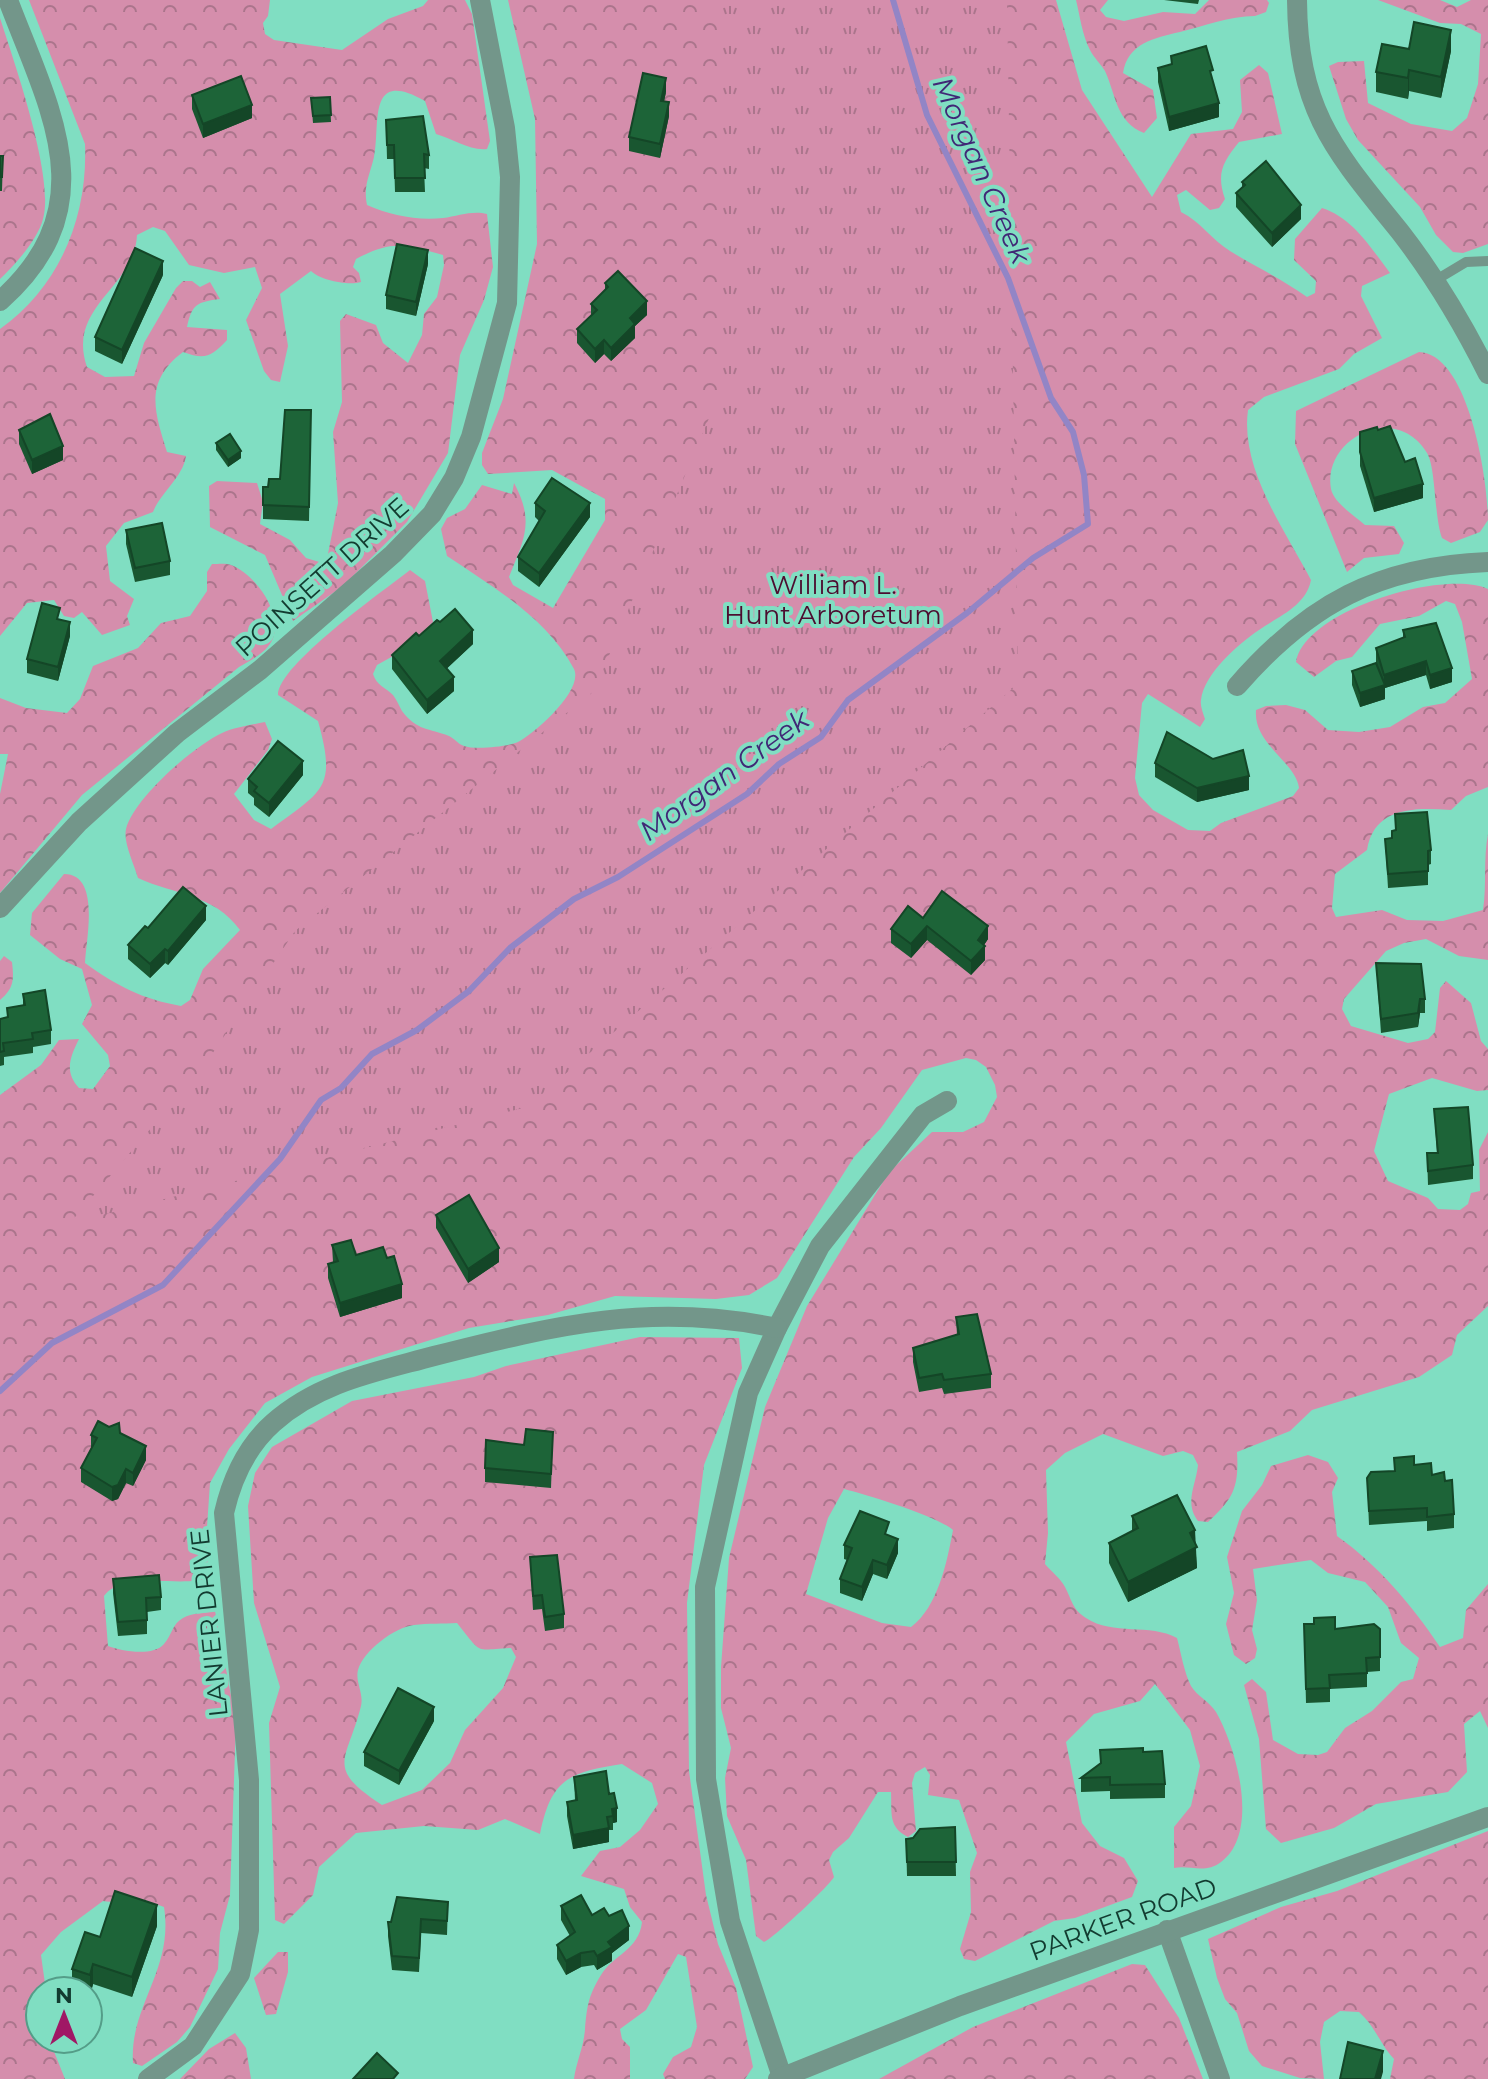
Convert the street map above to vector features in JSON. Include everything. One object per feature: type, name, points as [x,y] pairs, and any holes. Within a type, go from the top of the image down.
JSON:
[{"type":"street","points":[[0,301],[31,268],[47,244],[63,192],[56,132],[8,0]]},
{"type":"street","name":"POINSETT DRIVE","points":[[0,908],[79,822],[177,733],[260,670],[393,554],[432,514],[454,478],[471,437],[507,303],[510,177],[505,128],[480,0]]},
{"type":"street","points":[[1297,0],[1302,67],[1323,130],[1352,174],[1436,280],[1488,374]]},
{"type":"street","points":[[1237,686],[1288,632],[1340,596],[1375,582],[1432,566],[1488,562]]},
{"type":"street","points":[[780,2078],[730,1921],[706,1779],[705,1587],[748,1393],[777,1328],[820,1246],[923,1115],[947,1101]]},
{"type":"street","name":"LANIER DRIVE","points":[[148,2079],[193,2046],[240,1974],[249,1930],[249,1780],[224,1513],[229,1488],[254,1442],[274,1422],[337,1382],[556,1325],[662,1315],[729,1318],[777,1328]]},
{"type":"street","name":"PARKER ROAD","points":[[780,2078],[960,2006],[1488,1817]]},
{"type":"street","points":[[1167,1930],[1220,2079]]},
{"type":"lane","points":[[1436,280],[1466,262],[1488,261]]},
{"type":"green space","points":[[29,0],[270,0],[268,16],[263,23],[265,34],[274,40],[342,50],[388,19],[423,6],[428,0],[465,0],[472,14],[490,141],[487,149],[468,146],[436,134],[425,101],[406,92],[393,91],[385,95],[380,104],[374,157],[366,192],[367,205],[404,216],[433,219],[471,213],[487,214],[493,267],[484,300],[460,355],[448,453],[407,522],[343,586],[293,621],[265,555],[210,527],[209,486],[217,481],[257,483],[263,502],[260,524],[290,540],[306,558],[326,564],[338,503],[333,432],[342,402],[340,321],[346,314],[376,325],[383,343],[408,363],[422,335],[424,314],[437,297],[444,265],[443,255],[408,246],[389,246],[356,259],[353,267],[359,273],[361,282],[334,281],[311,271],[280,294],[288,346],[280,382],[271,380],[264,371],[246,320],[262,288],[255,267],[224,273],[189,265],[165,231],[153,227],[137,235],[125,269],[93,312],[86,328],[83,346],[87,367],[105,377],[134,376],[144,343],[183,281],[192,281],[200,287],[210,282],[220,299],[197,306],[191,313],[187,327],[227,330],[227,340],[207,355],[183,352],[170,363],[157,387],[156,411],[167,452],[186,456],[181,471],[153,512],[124,523],[106,546],[110,581],[134,599],[127,616],[130,625],[102,635],[82,612],[74,618],[64,616],[54,600],[27,603],[0,636],[0,329],[21,312],[54,271],[75,223],[85,171],[85,144]]},
{"type":"green space","points":[[508,0],[1056,0],[1082,90],[1152,197],[1191,134],[1233,129],[1242,112],[1240,80],[1259,65],[1268,73],[1282,134],[1239,142],[1223,168],[1221,182],[1225,199],[1219,208],[1210,210],[1186,190],[1177,195],[1181,212],[1230,251],[1307,297],[1315,293],[1316,281],[1294,260],[1295,239],[1322,208],[1343,219],[1390,273],[1362,286],[1361,296],[1382,338],[1354,354],[1339,369],[1264,397],[1248,410],[1247,432],[1258,477],[1311,580],[1298,604],[1242,643],[1215,670],[1203,690],[1201,705],[1205,719],[1200,727],[1148,694],[1142,703],[1135,778],[1139,795],[1153,810],[1188,830],[1210,831],[1221,823],[1293,796],[1299,788],[1296,779],[1261,733],[1256,710],[1286,705],[1305,710],[1328,730],[1359,732],[1390,727],[1423,707],[1445,703],[1472,679],[1462,622],[1455,604],[1446,601],[1419,616],[1380,624],[1352,657],[1336,661],[1314,677],[1296,662],[1305,643],[1324,626],[1379,598],[1441,585],[1467,584],[1488,589],[1488,787],[1466,796],[1451,810],[1410,810],[1387,818],[1371,836],[1367,850],[1335,874],[1332,908],[1336,917],[1382,910],[1407,920],[1443,921],[1483,910],[1488,834],[1488,960],[1459,956],[1426,939],[1404,943],[1386,951],[1344,999],[1342,1009],[1351,1026],[1408,1043],[1428,1039],[1435,1032],[1440,988],[1446,981],[1471,1003],[1481,1041],[1488,1049],[1488,1090],[1477,1091],[1432,1078],[1389,1094],[1374,1151],[1388,1181],[1428,1198],[1438,1209],[1460,1210],[1468,1204],[1471,1193],[1480,1191],[1479,1150],[1488,1132],[1488,1306],[1457,1335],[1452,1355],[1419,1377],[1312,1410],[1290,1431],[1237,1452],[1233,1491],[1224,1506],[1208,1522],[1198,1521],[1194,1514],[1191,1501],[1198,1465],[1193,1455],[1183,1451],[1163,1456],[1103,1434],[1065,1453],[1046,1470],[1048,1533],[1045,1564],[1061,1581],[1075,1608],[1086,1618],[1108,1627],[1155,1631],[1177,1638],[1191,1686],[1216,1712],[1231,1746],[1241,1789],[1240,1831],[1233,1848],[1215,1866],[1174,1868],[1174,1827],[1191,1806],[1200,1766],[1190,1730],[1155,1684],[1140,1701],[1094,1714],[1066,1742],[1082,1823],[1100,1846],[1124,1858],[1138,1881],[1132,1897],[1075,1918],[1054,1921],[975,1961],[964,1959],[960,1949],[971,1912],[970,1872],[977,1853],[959,1800],[928,1795],[930,1775],[925,1767],[915,1773],[912,1783],[916,1831],[908,1837],[897,1829],[892,1819],[891,1792],[878,1792],[849,1838],[833,1852],[829,1860],[834,1877],[830,1882],[770,1938],[764,1942],[756,1936],[746,1860],[727,1816],[725,1778],[731,1748],[721,1708],[721,1667],[729,1558],[765,1407],[807,1306],[889,1172],[932,1132],[963,1132],[984,1122],[997,1097],[986,1067],[966,1058],[922,1070],[881,1128],[854,1157],[777,1278],[749,1295],[716,1299],[615,1296],[548,1315],[469,1328],[312,1377],[265,1403],[229,1449],[210,1483],[206,1542],[209,1578],[125,1584],[113,1588],[104,1596],[108,1646],[129,1651],[145,1652],[159,1648],[183,1618],[215,1611],[236,1722],[230,1895],[220,1933],[218,1969],[190,2027],[177,2042],[142,2066],[133,2063],[138,2023],[163,1950],[164,1907],[103,1901],[61,1932],[41,1955],[44,1975],[24,1975],[24,2055],[55,2055],[65,2079],[0,2079],[0,1095],[41,1065],[59,1040],[79,1039],[70,1070],[79,1088],[93,1089],[110,1066],[108,1055],[82,1024],[92,1005],[82,969],[60,959],[30,935],[32,913],[64,874],[76,877],[83,885],[89,910],[85,963],[119,985],[142,995],[181,1006],[190,1000],[203,969],[240,930],[230,918],[206,902],[138,878],[126,840],[131,817],[166,774],[196,749],[227,731],[265,722],[272,739],[268,750],[234,794],[254,820],[271,829],[314,796],[325,775],[326,761],[318,721],[278,695],[283,682],[312,648],[410,570],[425,581],[433,622],[413,645],[377,665],[373,674],[413,722],[449,736],[464,746],[499,747],[526,737],[565,699],[575,678],[574,669],[563,651],[518,605],[447,556],[441,529],[447,518],[465,509],[482,485],[512,494],[514,483],[526,520],[523,541],[509,577],[513,585],[553,608],[605,520],[605,499],[552,470],[488,474],[482,465],[482,453],[503,399],[537,244],[535,119]],"holes":[[[844,1489],[918,1512],[953,1530],[935,1596],[911,1627],[882,1623],[806,1594],[828,1518]]]},
{"type":"green space","name":"William L. Hunt Arboretum","points":[[714,0],[1007,0],[1018,684],[527,1107],[70,1223],[204,1066],[295,931],[594,691],[718,397],[719,20]]},
{"type":"green space","points":[[1076,0],[1108,0],[1100,10],[1106,17],[1124,21],[1163,12],[1195,14],[1209,0],[1267,0],[1269,3],[1266,12],[1255,16],[1226,19],[1161,37],[1136,48],[1123,73],[1153,90],[1157,118],[1144,133],[1122,115],[1105,71],[1087,44]]},
{"type":"green space","points":[[1378,0],[1440,0],[1457,7],[1471,0],[1488,0],[1488,244],[1463,253],[1453,252],[1436,235],[1420,207],[1358,140],[1346,119],[1329,66],[1338,62],[1364,61],[1368,103],[1411,124],[1452,131],[1467,118],[1478,84],[1481,34],[1461,24],[1440,23]]},
{"type":"green space","points":[[0,18],[31,119],[45,200],[43,219],[36,235],[0,279]]},
{"type":"green space","points":[[1419,352],[1436,358],[1451,373],[1463,395],[1479,450],[1488,520],[1480,532],[1451,543],[1442,538],[1427,453],[1413,438],[1397,430],[1380,428],[1364,433],[1349,442],[1338,455],[1331,471],[1331,489],[1340,504],[1365,525],[1394,526],[1404,543],[1399,554],[1364,558],[1347,572],[1295,444],[1296,411]]},
{"type":"green space","points":[[212,564],[231,565],[257,585],[274,617],[271,643],[82,795],[0,893],[0,794],[8,754],[0,754],[0,698],[26,708],[67,713],[80,699],[93,666],[138,648],[161,623],[190,616],[207,591],[207,572]]},
{"type":"green space","points":[[4,956],[12,962],[13,979],[8,992],[0,1000],[0,961]]},
{"type":"green space","points":[[640,1337],[739,1338],[742,1368],[704,1465],[687,1603],[689,1771],[706,1895],[718,1944],[736,1988],[753,2067],[745,2079],[665,2079],[663,2074],[673,2057],[691,2047],[697,2027],[686,1957],[678,1954],[646,2010],[620,2029],[622,2039],[630,2047],[630,2079],[574,2079],[593,1989],[606,1968],[631,1946],[642,1922],[630,1907],[624,1889],[581,1876],[600,1851],[620,1847],[640,1830],[658,1804],[652,1783],[622,1764],[588,1771],[565,1781],[550,1801],[540,1834],[505,1819],[478,1830],[424,1826],[356,1833],[319,1867],[313,1895],[284,1924],[275,1920],[269,1723],[280,1687],[254,1603],[248,1506],[255,1473],[272,1447],[352,1401],[474,1377],[506,1366]],"holes":[[[457,1623],[475,1646],[484,1649],[511,1648],[516,1657],[503,1688],[465,1730],[450,1763],[422,1790],[382,1805],[352,1781],[344,1762],[361,1706],[358,1670],[366,1655],[398,1630],[425,1624]]]},
{"type":"green space","points":[[1308,1455],[1328,1462],[1338,1478],[1332,1492],[1337,1536],[1367,1560],[1393,1587],[1440,1647],[1463,1638],[1466,1610],[1488,1584],[1488,1728],[1480,1711],[1464,1724],[1467,1772],[1448,1792],[1376,1804],[1334,1828],[1281,1843],[1266,1829],[1259,1739],[1244,1685],[1252,1679],[1266,1692],[1273,1740],[1298,1754],[1318,1755],[1327,1752],[1345,1728],[1372,1711],[1401,1682],[1413,1679],[1419,1658],[1401,1643],[1388,1607],[1365,1582],[1328,1573],[1311,1560],[1253,1569],[1257,1600],[1252,1630],[1257,1649],[1255,1658],[1246,1664],[1234,1655],[1226,1624],[1234,1593],[1227,1557],[1242,1511],[1262,1485],[1271,1466]]},
{"type":"green space","points":[[1488,1831],[1488,2079],[1390,2079],[1394,2059],[1359,2012],[1340,2011],[1324,2022],[1320,2042],[1324,2079],[1300,2078],[1262,2066],[1249,2051],[1237,2013],[1225,1999],[1208,1939],[1281,1907],[1337,1891]]},
{"type":"green space","points":[[278,1952],[288,1952],[288,1972],[276,2014],[266,2015],[254,1978]]},
{"type":"green space","points":[[1132,1964],[1145,1965],[1179,2018],[1203,2079],[879,2079],[973,2027]]},
{"type":"green space","points":[[235,2033],[246,2048],[251,2079],[180,2079],[209,2049]]},
{"type":"building","points":[[1414,22],[1451,30],[1441,77],[1409,70],[1408,78],[1376,72],[1382,44],[1409,49]]},
{"type":"building","points":[[1206,46],[1219,103],[1169,117],[1158,68],[1172,64],[1171,56]]},
{"type":"building","points":[[643,73],[666,78],[661,101],[669,102],[660,144],[629,137]]},
{"type":"building","points":[[241,76],[252,105],[203,124],[192,95]]},
{"type":"building","points":[[330,97],[331,115],[313,116],[311,98]]},
{"type":"building","points":[[423,116],[429,155],[424,154],[425,178],[395,178],[394,145],[387,145],[386,120]]},
{"type":"building","points":[[0,156],[3,156],[2,177],[0,177]]},
{"type":"building","points":[[1266,161],[1301,205],[1272,233],[1236,193],[1245,185],[1242,182]]},
{"type":"building","points":[[397,244],[428,250],[416,302],[386,295]]},
{"type":"building","points":[[135,248],[163,261],[122,350],[95,337]]},
{"type":"building","points":[[618,271],[647,301],[630,318],[635,324],[611,348],[604,340],[595,349],[577,329],[597,310],[591,304],[608,287],[605,283]]},
{"type":"building","points":[[285,410],[311,410],[309,507],[263,505],[263,487],[268,487],[269,479],[280,479]]},
{"type":"building","points":[[50,414],[63,446],[32,460],[19,430]]},
{"type":"building","points":[[1390,426],[1405,462],[1415,458],[1423,484],[1374,498],[1360,452],[1360,432]]},
{"type":"building","points":[[230,434],[241,451],[228,460],[216,443]]},
{"type":"building","points":[[552,478],[590,503],[539,573],[518,557],[545,511],[535,503]]},
{"type":"building","points":[[162,523],[170,561],[135,568],[126,530]]},
{"type":"building","points":[[42,603],[60,608],[57,619],[70,622],[58,667],[27,659]]},
{"type":"building","points":[[455,609],[473,630],[440,661],[454,677],[427,700],[392,655],[416,633],[419,636]]},
{"type":"building","points":[[1436,623],[1452,668],[1430,675],[1426,661],[1384,675],[1376,648],[1405,637],[1403,630]]},
{"type":"building","points":[[1376,663],[1385,685],[1360,693],[1352,671]]},
{"type":"building","points":[[1167,732],[1213,759],[1243,750],[1249,776],[1197,788],[1155,763]]},
{"type":"building","points":[[278,741],[303,761],[269,803],[254,791],[257,787],[248,779]]},
{"type":"building","points":[[1427,812],[1431,850],[1428,851],[1428,871],[1388,874],[1385,839],[1392,838],[1392,831],[1396,830],[1395,814]]},
{"type":"building","points":[[183,887],[206,906],[168,951],[165,949],[150,964],[128,945],[145,926],[148,928]]},
{"type":"building","points":[[942,891],[988,926],[978,940],[985,946],[971,961],[927,926],[911,944],[891,929],[908,906],[923,918]]},
{"type":"building","points":[[1376,963],[1421,964],[1425,999],[1420,999],[1418,1013],[1381,1019]]},
{"type":"building","points":[[45,990],[51,1030],[32,1033],[33,1039],[3,1043],[4,1051],[0,1052],[0,1019],[8,1017],[7,1008],[25,1005],[23,994]]},
{"type":"building","points":[[1468,1107],[1473,1165],[1428,1171],[1427,1153],[1438,1153],[1434,1109]]},
{"type":"building","points":[[469,1195],[499,1248],[468,1269],[436,1215]]},
{"type":"building","points":[[351,1240],[356,1255],[383,1247],[387,1258],[394,1256],[402,1284],[340,1303],[328,1264],[338,1261],[332,1245]]},
{"type":"building","points":[[977,1314],[991,1374],[944,1380],[942,1374],[919,1378],[913,1348],[959,1334],[956,1317]]},
{"type":"building","points":[[98,1421],[109,1427],[119,1423],[120,1433],[146,1446],[133,1473],[126,1469],[118,1485],[112,1487],[81,1468],[97,1438],[91,1435]]},
{"type":"building","points":[[526,1429],[553,1432],[551,1474],[485,1468],[486,1440],[524,1445]]},
{"type":"building","points":[[1414,1456],[1414,1465],[1431,1463],[1432,1475],[1444,1472],[1445,1481],[1452,1480],[1454,1514],[1427,1517],[1427,1508],[1369,1511],[1367,1478],[1371,1472],[1395,1471],[1394,1458]]},
{"type":"building","points":[[1177,1495],[1195,1530],[1190,1533],[1197,1547],[1128,1582],[1109,1543],[1138,1528],[1132,1516]]},
{"type":"building","points":[[860,1511],[889,1522],[885,1534],[898,1539],[887,1565],[873,1560],[862,1587],[840,1579],[852,1548],[844,1545]]},
{"type":"building","points":[[557,1555],[564,1614],[545,1617],[542,1595],[533,1596],[530,1557]]},
{"type":"building","points":[[159,1575],[161,1597],[146,1598],[147,1620],[118,1622],[113,1579]]},
{"type":"building","points":[[1335,1617],[1335,1629],[1374,1624],[1380,1629],[1380,1657],[1366,1658],[1367,1673],[1329,1675],[1330,1688],[1306,1689],[1304,1624],[1314,1624],[1314,1618]]},
{"type":"building","points":[[398,1688],[434,1707],[399,1771],[364,1752]]},
{"type":"building","points":[[1143,1748],[1143,1752],[1162,1751],[1165,1784],[1110,1785],[1110,1777],[1081,1778],[1101,1763],[1100,1750]]},
{"type":"building","points":[[606,1771],[609,1794],[614,1793],[617,1808],[612,1809],[613,1816],[607,1817],[609,1828],[573,1835],[567,1802],[577,1800],[574,1777]]},
{"type":"building","points":[[955,1827],[956,1862],[907,1862],[906,1839],[913,1838],[920,1829]]},
{"type":"building","points":[[115,1891],[157,1905],[132,1977],[93,1964],[90,1975],[72,1969],[85,1932],[100,1937]]},
{"type":"building","points":[[581,1895],[592,1915],[604,1908],[609,1916],[622,1910],[629,1926],[608,1942],[612,1947],[597,1956],[594,1951],[581,1953],[566,1961],[557,1945],[575,1932],[561,1906]]},
{"type":"building","points":[[397,1897],[448,1902],[447,1921],[421,1919],[419,1958],[392,1956],[388,1922],[391,1922]]},
{"type":"building","points":[[1348,2042],[1383,2051],[1375,2079],[1340,2079]]},
{"type":"building","points":[[377,2053],[398,2073],[393,2079],[353,2079]]},
{"type":"waterway","name":"Morgan Creek","points":[[0,1391],[52,1343],[163,1285],[280,1159],[321,1100],[341,1088],[372,1054],[417,1030],[469,991],[510,948],[574,899],[618,877],[747,794],[779,764],[821,737],[848,700],[967,613],[1033,558],[1088,524],[1084,475],[1073,432],[1051,398],[1008,278],[927,115],[893,0]]}]
